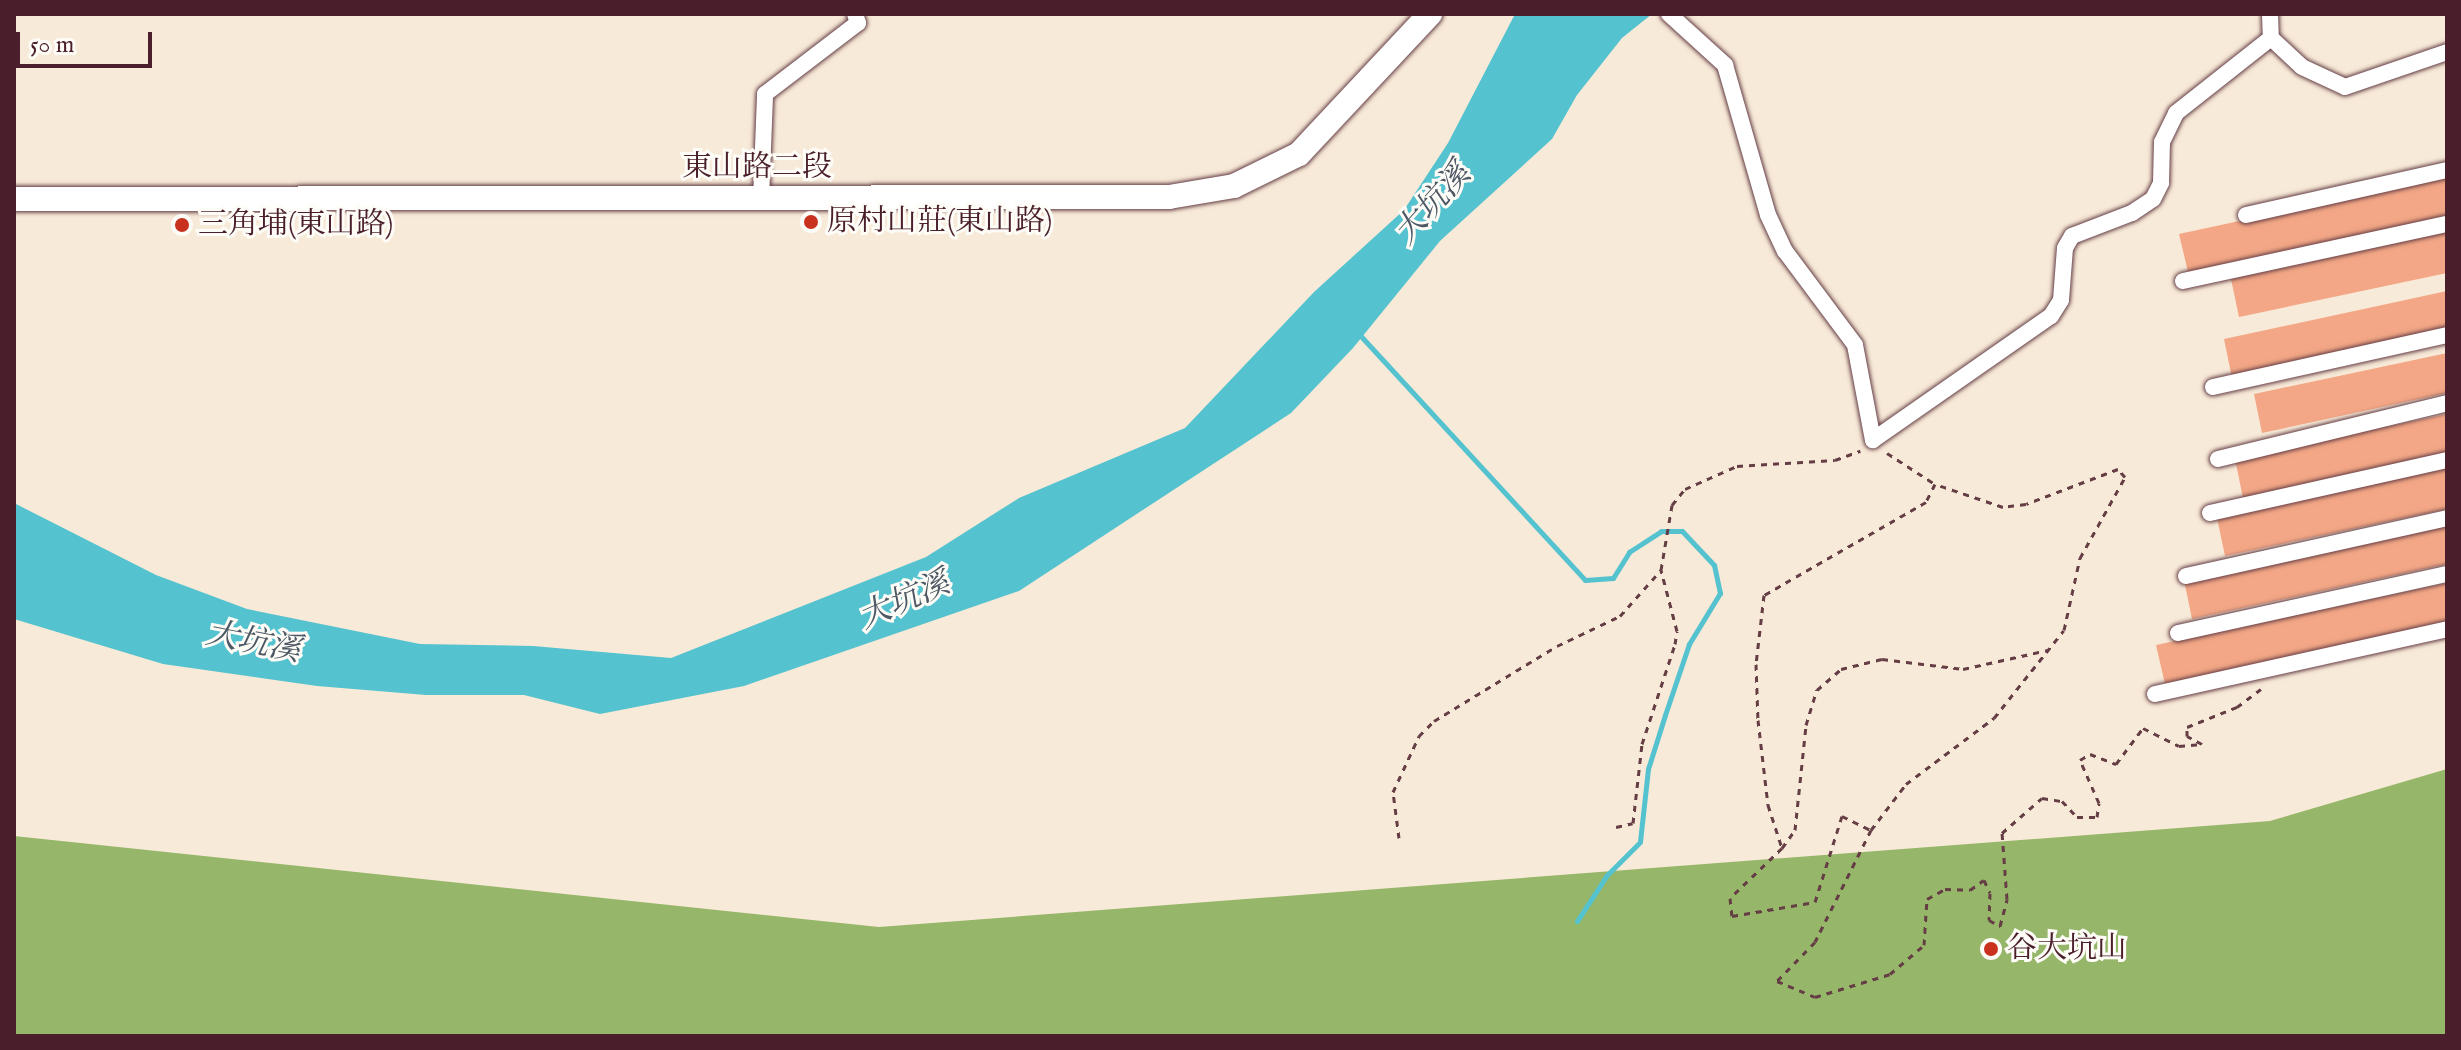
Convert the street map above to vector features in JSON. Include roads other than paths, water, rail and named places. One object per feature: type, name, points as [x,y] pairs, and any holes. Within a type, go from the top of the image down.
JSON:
[{"type":"main road","name":"東山路二段","points":[[14,199],[1133,201],[1234,186],[1299,154],[1430,14]]},
{"type":"street","points":[[761,200],[765,94],[858,23],[855,14]]},
{"type":"street","points":[[1669,14],[1725,65],[1768,215],[1785,251],[1855,345],[1873,440],[2051,316],[2061,300],[2065,248],[2072,236],[2132,213],[2153,199],[2161,183],[2162,142],[2176,113],[2271,38]]},
{"type":"street","points":[[2270,14],[2271,38],[2302,67],[2345,87],[2447,52]]},
{"type":"street","points":[[2246,215],[2447,170]]},
{"type":"street","points":[[2183,281],[2447,224]]},
{"type":"street","points":[[2213,387],[2447,335]]},
{"type":"street","points":[[2218,459],[2447,403]]},
{"type":"street","points":[[2210,513],[2447,460]]},
{"type":"street","points":[[2186,576],[2447,518]]},
{"type":"street","points":[[2178,633],[2447,574]]},
{"type":"street","points":[[2155,694],[2447,629]]},
{"type":"water","name":"大坑溪","points":[[1515,14],[1652,14],[1622,38],[1577,95],[1552,139],[1440,241],[1353,348],[1291,413],[1019,591],[744,686],[600,714],[524,695],[426,695],[317,686],[163,664],[14,619],[14,503],[156,575],[247,609],[420,644],[533,646],[671,658],[926,557],[1019,498],[1185,428],[1314,292],[1404,210],[1448,143]]},
{"type":"waterway","points":[[1358,333],[1585,580],[1613,578],[1629,552],[1661,531],[1682,531],[1714,565],[1720,593],[1689,644],[1665,715],[1648,769],[1640,842],[1607,875],[1577,921]]},
{"type":"place","name":"原村山莊(東山路)","points":[[811,222]]},
{"type":"place","name":"三角埔(東山路)","points":[[182,225]]},
{"type":"place","name":"谷大坑山","points":[[1991,949]]}]
